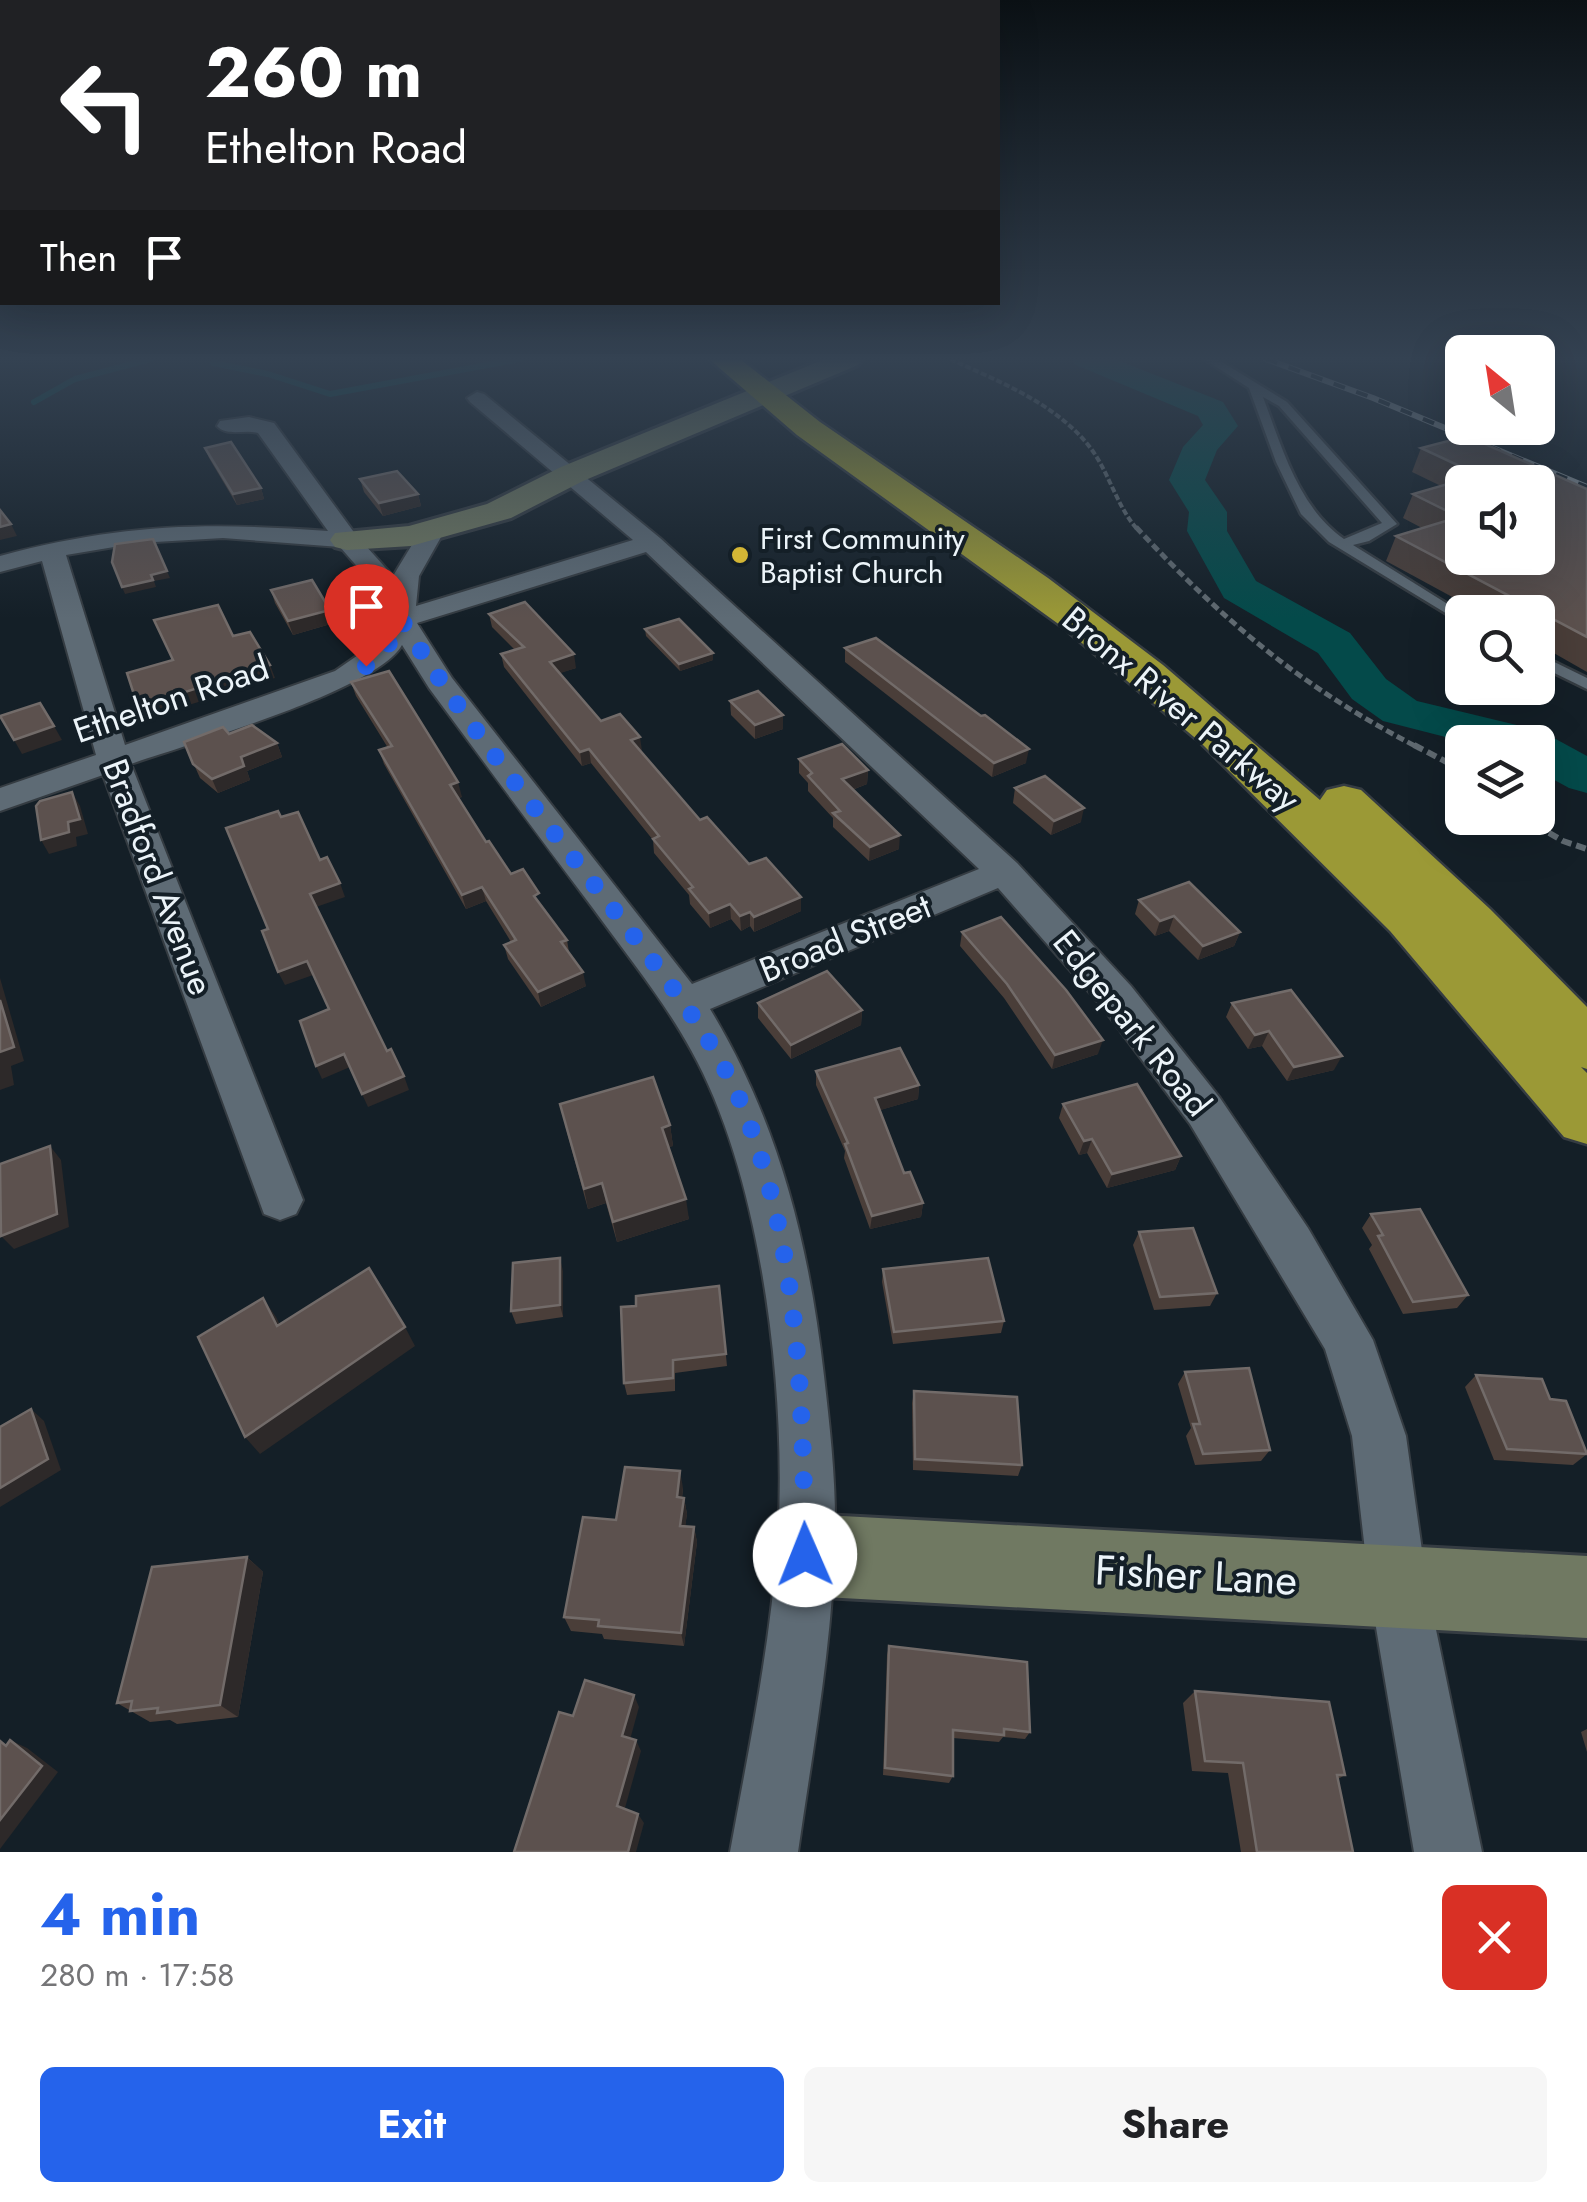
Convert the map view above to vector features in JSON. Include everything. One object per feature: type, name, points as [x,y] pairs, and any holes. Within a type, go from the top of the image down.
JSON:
[{"type":"highway","name":"Bronx River Parkway","points":[[853,445],[1218,734],[1380,888],[1587,1118]]},
{"type":"highway","name":"Bronx River Parkway","points":[[867,445],[1076,584],[1252,721],[1430,882],[1587,1044]]},
{"type":"street","points":[[279,445],[347,540],[388,586],[401,619],[439,682],[685,1003],[745,1112],[778,1223],[790,1291],[803,1430],[805,1555],[764,1852]]},
{"type":"street","name":"Edgepark Road","points":[[537,445],[650,542],[1004,872],[1117,996],[1205,1112],[1291,1243],[1348,1340],[1379,1436],[1398,1586],[1448,1852]]},
{"type":"street","points":[[0,564],[108,538],[188,531],[372,540],[433,530],[498,511],[632,445]]},
{"type":"street","points":[[401,619],[406,576],[433,530]]},
{"type":"street","points":[[401,619],[650,542]]},
{"type":"street","name":"Bradford Avenue","points":[[51,549],[113,758],[280,1200]]},
{"type":"street","name":"Ethelton Road","points":[[0,800],[345,677],[386,649],[401,619]]},
{"type":"street","name":"Broad Street","points":[[685,1003],[1004,872]]},
{"type":"street","name":"Fisher Lane","points":[[805,1555],[1587,1597]]},
{"type":"lane","points":[[1276,445],[1306,511],[1342,544],[1445,609]]},
{"type":"lane","points":[[1320,445],[1390,524],[1342,544]]},
{"type":"lane","points":[[1555,668],[1587,684]]},
{"type":"path","points":[[1088,445],[1132,523],[1182,577],[1282,667],[1348,711],[1445,761]]},
{"type":"path","points":[[1552,835],[1587,849]]},
{"type":"building","points":[[233,445],[261,488],[233,494],[205,448]]},
{"type":"building","points":[[1431,445],[1488,445],[1533,465],[1458,465],[1421,448]]},
{"type":"building","points":[[397,471],[418,494],[379,503],[360,479]]},
{"type":"building","points":[[1555,475],[1587,489],[1587,637],[1555,620],[1555,595],[1508,595],[1470,575],[1555,575]]},
{"type":"building","points":[[1445,485],[1445,510],[1413,494]]},
{"type":"building","points":[[0,510],[11,524],[0,527]]},
{"type":"building","points":[[1445,521],[1445,562],[1396,536]]},
{"type":"building","points":[[153,539],[167,571],[151,575],[153,580],[122,587],[112,562],[115,544]]},
{"type":"building","points":[[312,580],[330,610],[288,621],[271,590]]},
{"type":"building","points":[[525,602],[574,654],[550,662],[601,721],[620,714],[640,737],[631,740],[700,820],[707,817],[749,864],[766,858],[801,897],[754,917],[750,912],[740,916],[730,904],[709,913],[653,839],[659,836],[589,749],[580,752],[501,654],[524,647],[489,614]]},
{"type":"building","points":[[218,605],[233,636],[250,632],[270,665],[138,707],[127,673],[173,660],[154,620]]},
{"type":"building","points":[[679,619],[713,653],[679,664],[645,629]]},
{"type":"building","points":[[876,638],[1029,749],[994,763],[845,648]]},
{"type":"building","points":[[389,671],[458,782],[450,785],[486,842],[511,874],[523,869],[539,893],[534,896],[567,940],[561,942],[583,972],[538,992],[504,945],[516,940],[482,887],[462,895],[379,750],[392,746],[351,682]]},
{"type":"building","points":[[758,691],[783,715],[755,725],[730,701]]},
{"type":"building","points":[[40,703],[54,726],[14,740],[0,716]]},
{"type":"building","points":[[252,725],[277,743],[241,757],[244,766],[212,779],[193,764],[184,742],[223,727],[229,734]]},
{"type":"building","points":[[842,744],[868,770],[842,779],[900,835],[870,847],[833,813],[840,811],[808,776],[812,773],[799,759]]},
{"type":"building","points":[[1045,776],[1084,808],[1054,821],[1015,788]]},
{"type":"building","points":[[72,792],[80,819],[68,822],[69,832],[41,840],[36,806],[40,801]]},
{"type":"building","points":[[278,811],[281,817],[298,812],[320,860],[327,857],[340,883],[310,894],[387,1051],[391,1049],[404,1076],[362,1094],[344,1054],[316,1066],[300,1021],[329,1009],[307,961],[278,972],[262,931],[268,929],[226,828]]},
{"type":"building","points":[[1189,882],[1240,932],[1203,946],[1174,916],[1160,921],[1139,900]]},
{"type":"building","points":[[1001,917],[1066,990],[1103,1040],[1055,1055],[1007,984],[962,932]]},
{"type":"building","points":[[827,971],[862,1010],[791,1045],[758,1003]]},
{"type":"building","points":[[1291,990],[1342,1056],[1294,1067],[1269,1031],[1255,1035],[1232,1003]]},
{"type":"building","points":[[0,1000],[14,1047],[0,1052]]},
{"type":"building","points":[[900,1048],[919,1085],[875,1098],[904,1173],[910,1172],[923,1203],[872,1216],[845,1144],[848,1143],[816,1071]]},
{"type":"building","points":[[653,1077],[670,1125],[662,1128],[686,1199],[613,1222],[602,1183],[584,1189],[560,1104]]},
{"type":"building","points":[[1137,1084],[1181,1156],[1112,1174],[1092,1139],[1084,1141],[1063,1104]]},
{"type":"building","points":[[50,1146],[57,1214],[1,1236],[0,1164]]},
{"type":"building","points":[[1420,1209],[1468,1295],[1413,1302],[1378,1236],[1383,1235],[1371,1214]]},
{"type":"building","points":[[1193,1228],[1217,1293],[1160,1297],[1139,1232]]},
{"type":"building","points":[[560,1258],[560,1305],[511,1311],[513,1263]]},
{"type":"building","points":[[988,1258],[1004,1321],[894,1332],[883,1269]]},
{"type":"building","points":[[369,1268],[405,1327],[245,1437],[198,1337],[263,1298],[277,1326]]},
{"type":"building","points":[[719,1286],[726,1354],[673,1360],[673,1378],[624,1383],[621,1307],[636,1306],[636,1296]]},
{"type":"building","points":[[1249,1368],[1270,1450],[1203,1454],[1193,1424],[1200,1424],[1185,1372]]},
{"type":"building","points":[[1476,1375],[1542,1379],[1550,1399],[1566,1401],[1587,1454],[1507,1449]]},
{"type":"building","points":[[914,1391],[1017,1397],[1022,1465],[915,1459]]},
{"type":"building","points":[[31,1409],[48,1459],[0,1488],[0,1427]]},
{"type":"building","points":[[625,1467],[680,1471],[677,1497],[684,1498],[680,1526],[694,1527],[681,1633],[598,1626],[599,1620],[564,1617],[583,1517],[616,1520]]},
{"type":"building","points":[[247,1557],[220,1705],[157,1713],[158,1708],[130,1711],[132,1701],[117,1703],[152,1567]]},
{"type":"building","points":[[889,1646],[1027,1662],[1030,1732],[1004,1729],[1004,1735],[953,1730],[953,1776],[885,1768]]},
{"type":"building","points":[[585,1680],[634,1695],[622,1736],[636,1740],[617,1806],[638,1814],[628,1852],[514,1852],[559,1712],[573,1716]]},
{"type":"building","points":[[1195,1691],[1329,1702],[1345,1775],[1337,1775],[1353,1852],[1257,1852],[1243,1763],[1205,1761]]},
{"type":"building","points":[[10,1740],[42,1766],[0,1820],[0,1741],[6,1746]]},
{"type":"waterway","points":[[1202,445],[1187,480],[1208,512],[1207,531],[1239,589],[1334,643],[1369,689],[1400,711],[1456,725]]},
{"type":"waterway","points":[[1555,759],[1587,777]]},
{"type":"railway","points":[[1487,445],[1587,487]]},
{"type":"place","name":"First Community Baptist Church","points":[[740,555]]},
{"type":"route","points":[[366,666],[386,649],[401,619],[439,682],[685,1003],[745,1112],[778,1223],[790,1291],[803,1430],[805,1555]]}]
